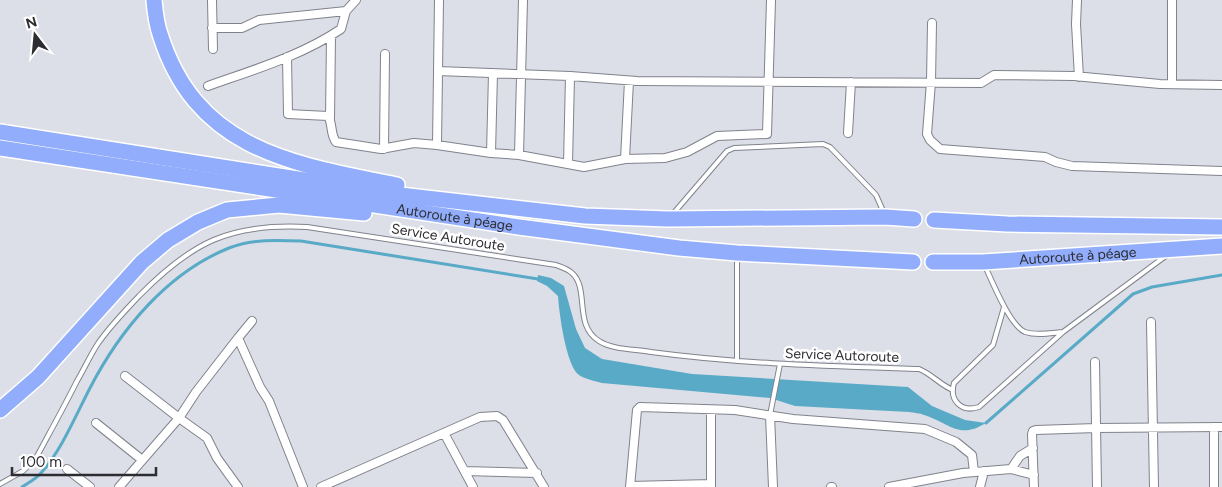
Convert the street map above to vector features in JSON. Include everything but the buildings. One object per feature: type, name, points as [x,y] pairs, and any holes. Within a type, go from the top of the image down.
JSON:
[{"type":"highway","points":[[154,0],[159,32],[180,82],[198,105],[218,125],[235,136],[255,147],[333,172],[506,207]]},
{"type":"highway","points":[[0,132],[400,195],[585,216],[668,219],[914,219]]},
{"type":"highway","name":"Autoroute à péage","points":[[0,148],[520,227],[679,248],[737,253],[913,262]]},
{"type":"highway","points":[[0,410],[38,377],[142,262],[168,240],[198,222],[227,210],[279,205],[520,227]]},
{"type":"highway","points":[[934,220],[1017,224],[1222,227]]},
{"type":"highway","name":"Autoroute à péage","points":[[933,262],[984,262],[1222,246]]},
{"type":"street","points":[[212,0],[213,49]]},
{"type":"street","points":[[208,86],[287,57],[330,36],[341,29],[346,11],[356,0]]},
{"type":"street","points":[[437,145],[439,0]]},
{"type":"street","points":[[519,155],[523,0]]},
{"type":"street","points":[[330,36],[330,119],[333,137],[336,142],[384,149],[409,144],[437,145],[490,153],[519,155],[584,167],[625,159],[665,158],[687,152],[717,136],[767,134],[771,0]]},
{"type":"street","points":[[1077,0],[1076,24],[1079,76]]},
{"type":"street","points":[[1172,0],[1172,84]]},
{"type":"street","points":[[212,28],[242,28],[259,20],[346,11]]},
{"type":"street","points":[[932,23],[931,82],[927,134],[930,140],[940,149],[1045,157],[1072,166],[1222,171]]},
{"type":"street","points":[[384,149],[385,54]]},
{"type":"street","points":[[287,57],[288,114],[324,115],[330,119]]},
{"type":"street","points":[[438,71],[570,76],[629,81],[982,83],[994,75],[1079,76],[1172,84],[1222,85]]},
{"type":"street","points":[[490,153],[493,73]]},
{"type":"street","points":[[568,164],[570,76]]},
{"type":"street","points":[[625,159],[629,81]]},
{"type":"street","points":[[848,133],[851,82]]},
{"type":"street","points":[[118,487],[179,418],[196,392],[252,321]]},
{"type":"street","points":[[1151,322],[1154,487]]},
{"type":"street","points":[[238,338],[260,387],[269,401],[303,487]]},
{"type":"street","points":[[1095,362],[1097,487]]},
{"type":"street","points":[[125,376],[207,438],[217,458],[238,487]]},
{"type":"street","points":[[711,410],[711,486],[630,487],[638,408],[735,410],[792,419],[925,429],[956,442],[972,455],[974,472]]},
{"type":"street","points":[[770,415],[773,487]]},
{"type":"street","points":[[321,487],[480,417],[497,416],[503,420],[544,487]]},
{"type":"street","points":[[96,423],[141,459]]},
{"type":"street","points":[[1034,487],[1033,431],[1153,427],[1218,427],[1217,485]]},
{"type":"street","points":[[444,433],[473,487]]},
{"type":"street","points":[[1011,468],[1020,456],[1033,448]]},
{"type":"street","points":[[889,487],[963,473],[1011,468],[1034,475]]},
{"type":"street","points":[[67,469],[90,487]]},
{"type":"street","points":[[465,471],[537,474]]},
{"type":"street","points":[[980,487],[984,471]]},
{"type":"lane","points":[[668,219],[728,151],[734,148],[816,143],[830,147],[853,169],[876,195],[885,218]]},
{"type":"lane","name":"Service Autoroute","points":[[0,484],[23,471],[36,458],[89,358],[110,326],[159,276],[177,260],[200,245],[244,230],[282,226],[307,227],[556,265],[572,272],[577,278],[588,331],[600,342],[608,346],[737,361],[919,369],[929,374],[941,385],[953,390]]},
{"type":"lane","points":[[1004,307],[993,345],[957,379],[953,386],[954,399],[967,409],[979,407],[1064,332],[1174,250]]},
{"type":"lane","points":[[737,253],[737,361]]},
{"type":"lane","points":[[984,262],[1004,307],[1017,326],[1024,332],[1040,334],[1064,332]]},
{"type":"lane","points":[[770,415],[780,364]]},
{"type":"water","points":[[538,275],[551,278],[564,286],[576,329],[585,348],[602,359],[692,374],[908,387],[932,406],[965,420],[986,423],[976,428],[961,430],[922,414],[909,412],[795,406],[770,398],[602,383],[587,379],[574,370],[570,361],[564,338],[558,296],[547,286],[537,281]]},
{"type":"waterway","points":[[22,487],[39,475],[55,454],[102,366],[131,325],[166,288],[185,272],[229,248],[274,240],[301,241],[538,279]]},
{"type":"waterway","points":[[986,423],[1133,294],[1152,287],[1222,275]]}]
